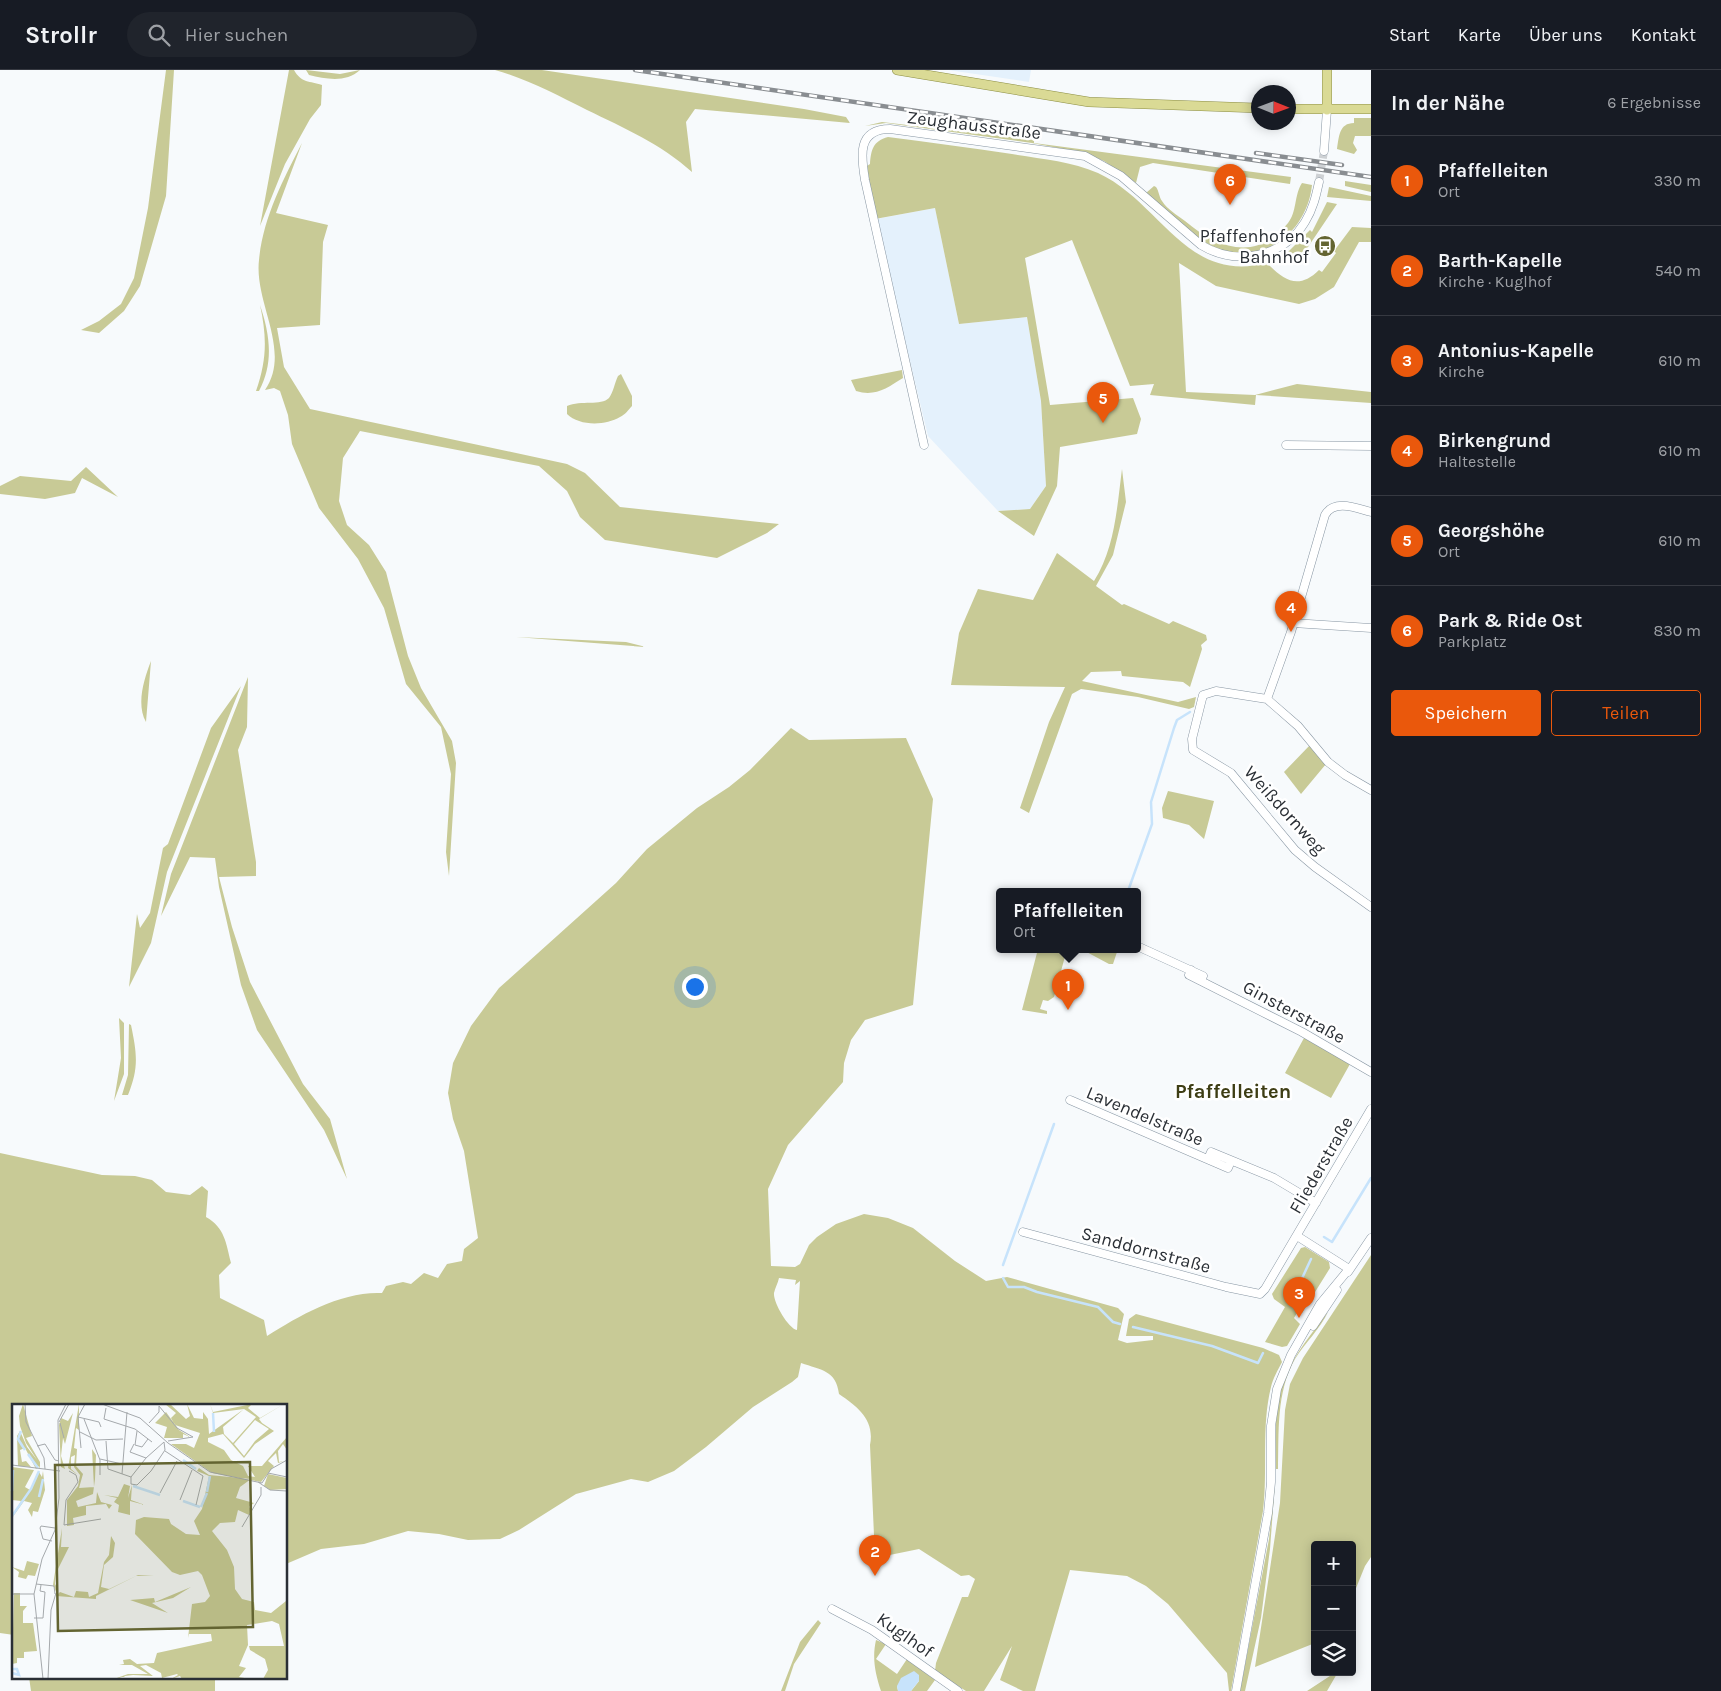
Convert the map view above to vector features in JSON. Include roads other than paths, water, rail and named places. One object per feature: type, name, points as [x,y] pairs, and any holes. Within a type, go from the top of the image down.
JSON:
[{"type":"main road","points":[[897,70],[1089,102],[1251,108]]},
{"type":"main road","points":[[1327,70],[1327,110]]},
{"type":"main road","points":[[1296,109],[1371,109]]},
{"type":"street","points":[[1324,151],[1327,110]]},
{"type":"street","name":"Zeughausstraße","points":[[924,445],[864,171],[863,148],[872,133],[890,129],[1085,156],[1121,176],[1201,245],[1215,253],[1233,257],[1264,253],[1290,240],[1307,220],[1319,182]]},
{"type":"street","points":[[1286,445],[1371,446]]},
{"type":"street","points":[[1371,512],[1341,506],[1327,511],[1312,553],[1293,623],[1267,699],[1298,726],[1328,762],[1371,790]]},
{"type":"street","points":[[1293,623],[1371,628]]},
{"type":"street","name":"Weißdornweg","points":[[1267,699],[1216,691],[1206,693],[1201,699],[1192,739],[1193,750],[1231,773],[1295,850],[1315,867],[1371,907]]},
{"type":"street","name":"Ginsterstraße","points":[[1141,948],[1203,976],[1201,981],[1302,1032],[1371,1072]]},
{"type":"street","name":"Lavendelstraße","points":[[1070,1100],[1228,1168],[1231,1161],[1274,1178],[1316,1203]]},
{"type":"street","name":"Fliederstraße","points":[[1260,1294],[1297,1236],[1371,1109]]},
{"type":"street","name":"Sanddornstraße","points":[[1023,1232],[1226,1287],[1260,1294]]},
{"type":"street","name":"Fliederstraße","points":[[1297,1236],[1349,1269]]},
{"type":"street","points":[[1236,1691],[1268,1513],[1271,1482],[1271,1426],[1280,1379],[1294,1351],[1326,1308],[1349,1269],[1371,1238]]},
{"type":"street","name":"Kuglhof","points":[[832,1609],[872,1630],[958,1691]]},
{"type":"water","points":[[914,1671],[919,1675],[919,1681],[911,1691],[898,1691],[897,1686],[901,1678]]},
{"type":"waterway","points":[[1129,888],[1152,824],[1151,802],[1174,728],[1177,720],[1190,712]]},
{"type":"waterway","points":[[1003,1265],[1054,1124]]},
{"type":"waterway","points":[[1324,1237],[1332,1242],[1371,1178]]},
{"type":"waterway","points":[[1291,1302],[1311,1259]]},
{"type":"waterway","points":[[1003,1278],[1008,1287],[1024,1287],[1098,1307],[1113,1322],[1120,1324]]},
{"type":"waterway","points":[[1133,1327],[1212,1346],[1258,1363],[1263,1353]]},
{"type":"tunnel","points":[[1319,182],[1324,151]]},
{"type":"railway","points":[[635,70],[1371,177]]},
{"type":"railway","points":[[1256,153],[1342,165]]},
{"type":"place","name":"Park & Ride Ost","points":[[1230,205]]},
{"type":"place","name":"Pfaffenhofen, Bahnhof","points":[[1325,246]]},
{"type":"place","name":"Georgshöhe","points":[[1103,423]]},
{"type":"place","name":"Birkengrund","points":[[1291,632]]},
{"type":"place","name":"Pfaffelleiten","points":[[1068,1010]]},
{"type":"place","name":"Antonius-Kapelle","points":[[1299,1318]]},
{"type":"place","name":"Barth-Kapelle","points":[[875,1576]]},
{"type":"district","name":"Pfaffelleiten","points":[[1233,1091]]}]
